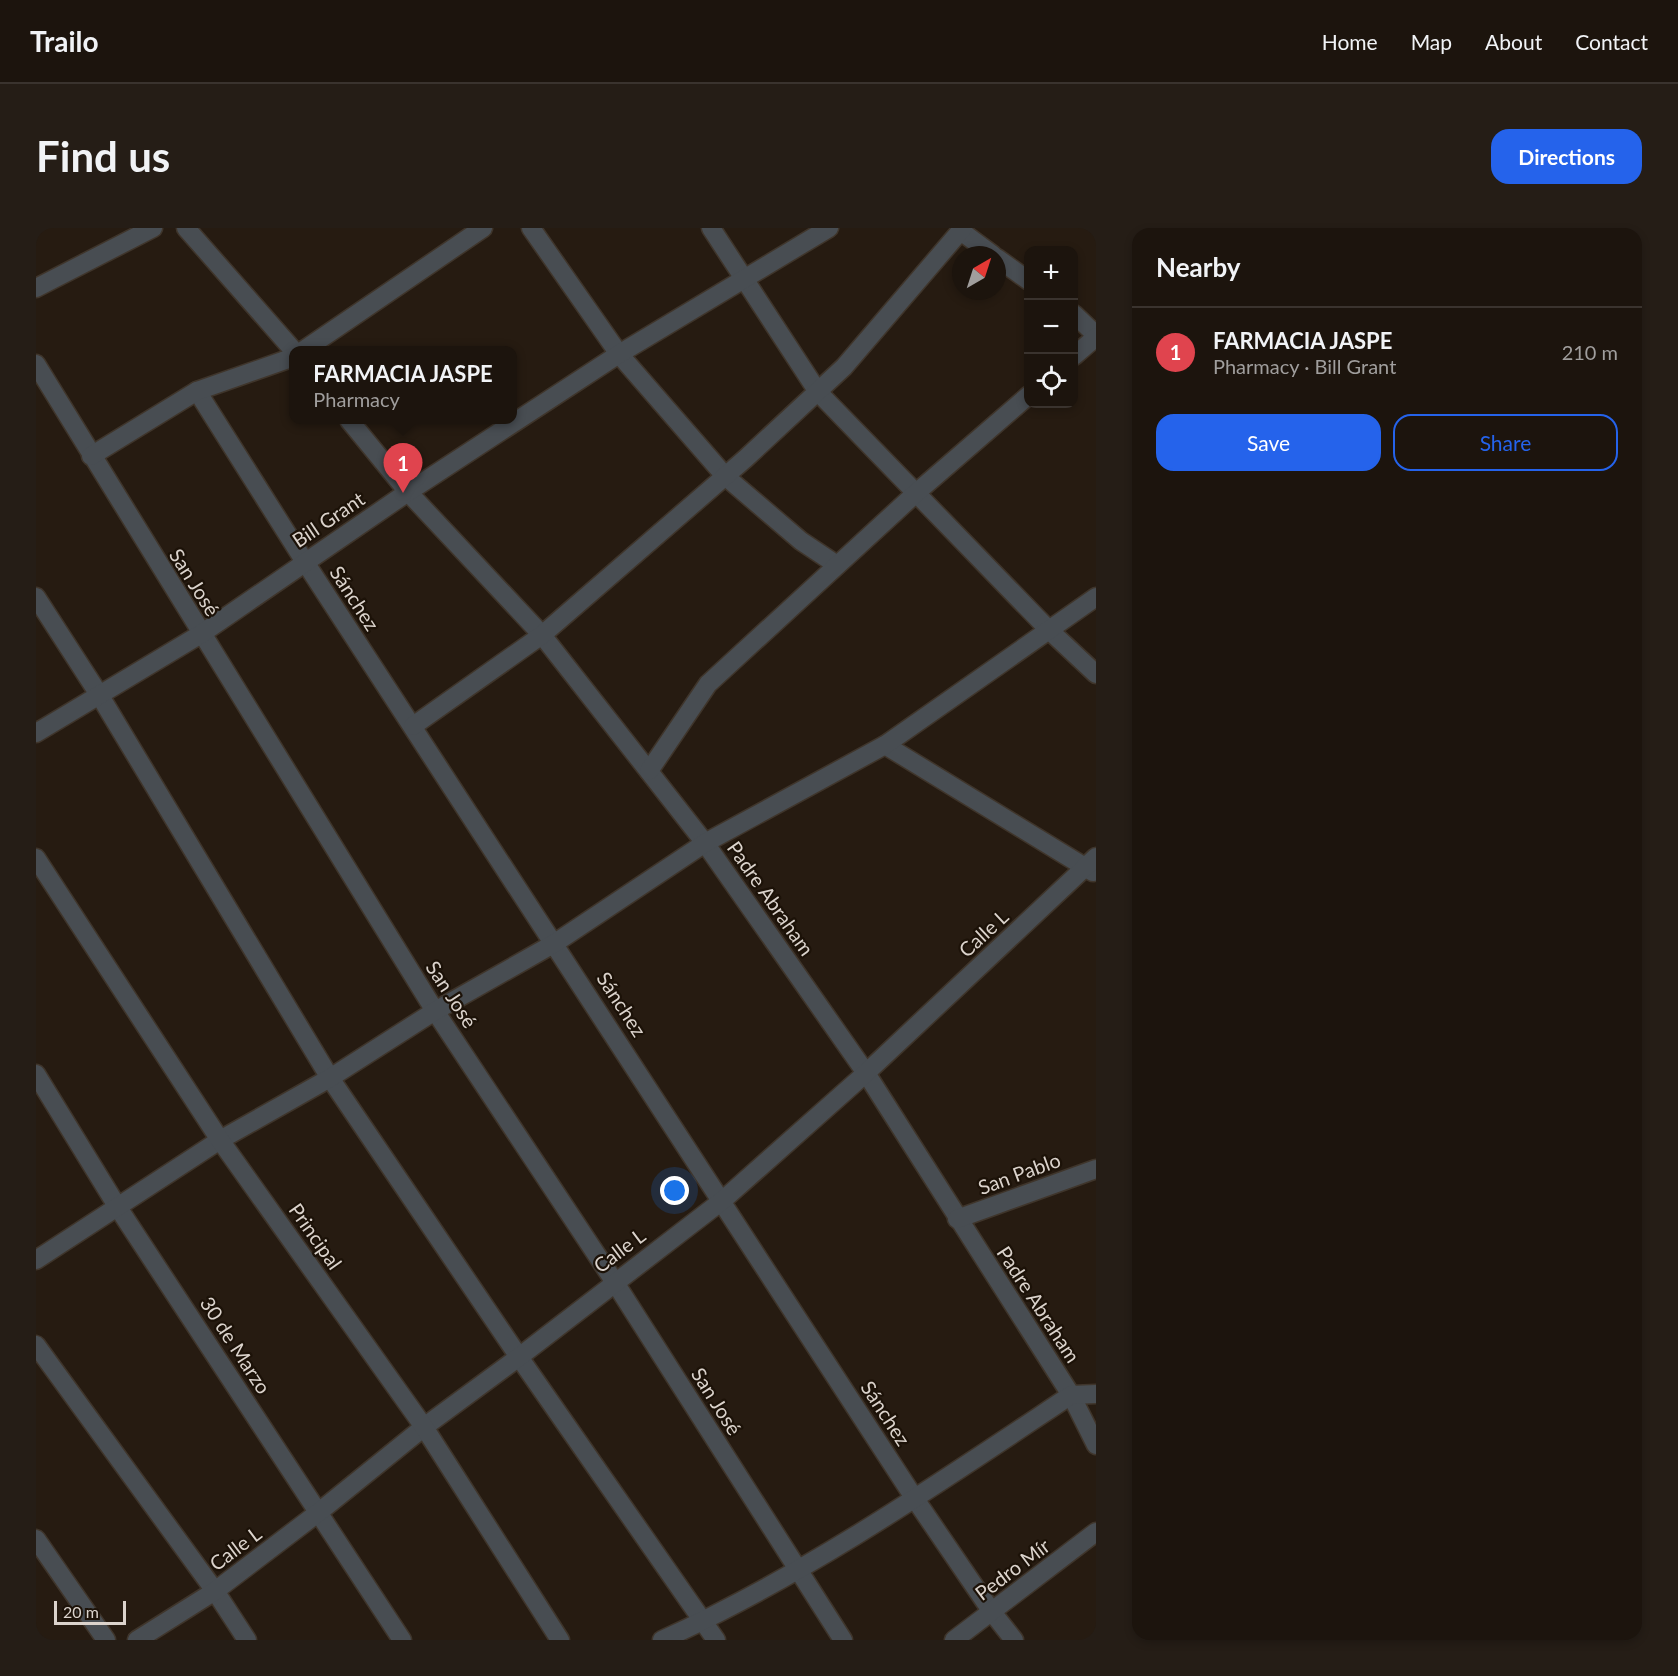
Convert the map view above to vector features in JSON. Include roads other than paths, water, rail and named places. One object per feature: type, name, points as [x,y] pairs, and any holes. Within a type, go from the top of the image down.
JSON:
[{"type":"street","points":[[36,288],[153,228]]},
{"type":"street","points":[[186,228],[290,346]]},
{"type":"street","points":[[311,346],[483,228]]},
{"type":"street","points":[[531,228],[619,354],[725,476],[801,541],[837,565]]},
{"type":"street","points":[[711,228],[818,392],[1049,630],[1096,675]]},
{"type":"street","name":"Bill Grant","points":[[517,421],[619,354],[829,228]]},
{"type":"street","points":[[413,726],[542,635],[725,476],[844,368],[963,230],[982,246]]},
{"type":"street","points":[[1006,264],[1024,277]]},
{"type":"street","points":[[1076,354],[1096,336],[1078,318]]},
{"type":"street","points":[[91,456],[197,391],[289,359]]},
{"type":"street","name":"San José","points":[[36,364],[435,1011],[614,1281],[843,1640]]},
{"type":"street","name":"Sánchez","points":[[197,391],[305,562],[723,1200],[915,1499],[992,1612],[1014,1640]]},
{"type":"street","points":[[649,771],[708,684],[916,493],[1024,399]]},
{"type":"street","name":"Padre Abraham","points":[[352,424],[408,492],[542,635],[705,843],[866,1073],[1071,1395],[1096,1445]]},
{"type":"street","name":"Bill Grant","points":[[36,733],[201,634],[408,492],[512,424]]},
{"type":"street","points":[[36,597],[100,696],[330,1078],[519,1358],[716,1640]]},
{"type":"street","points":[[36,1260],[220,1140],[330,1078],[435,1011],[555,943],[705,843],[885,745],[1096,597]]},
{"type":"street","points":[[885,745],[1092,866]]},
{"type":"street","name":"Principal","points":[[36,858],[220,1140],[424,1427],[560,1640]]},
{"type":"street","name":"Calle L","points":[[137,1640],[215,1591],[319,1512],[424,1427],[519,1358],[614,1281],[723,1200],[866,1073],[1092,866]]},
{"type":"street","name":"30 de Marzo","points":[[36,1074],[117,1206],[402,1640]]},
{"type":"street","name":"San Pablo","points":[[957,1219],[1096,1169]]},
{"type":"street","points":[[36,1345],[215,1591],[247,1640]]},
{"type":"street","points":[[662,1640],[704,1621],[915,1499],[1071,1395],[1096,1394]]},
{"type":"street","name":"Pedro Mír","points":[[954,1640],[1096,1532]]},
{"type":"street","points":[[36,1539],[106,1640]]},
{"type":"place","name":"FARMACIA JASPE","points":[[403,493]]}]
